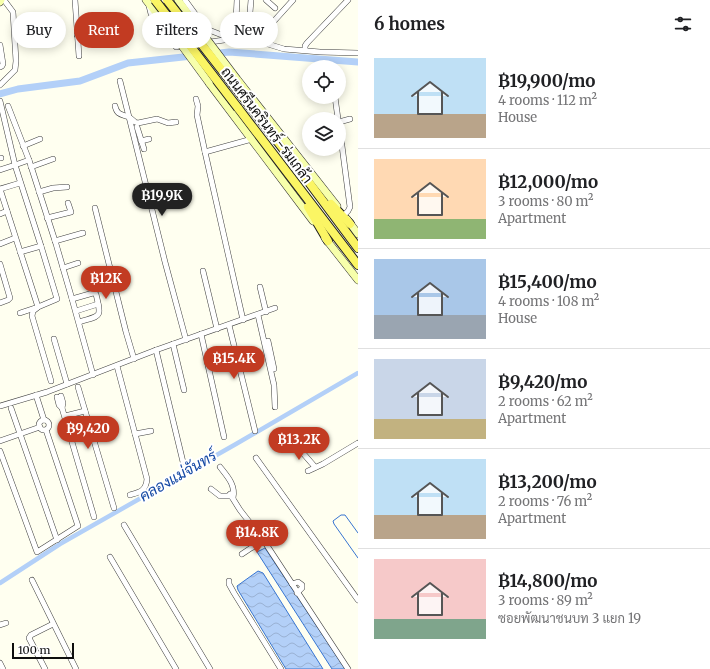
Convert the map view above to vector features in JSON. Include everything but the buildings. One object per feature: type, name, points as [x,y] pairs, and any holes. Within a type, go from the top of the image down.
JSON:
[{"type":"main road","name":"ถนนศรีนครินทร์-ร่มเกล้า","points":[[167,0],[305,177],[358,248]]},
{"type":"main road","name":"ถนนศรีนครินทร์-ร่มเกล้า","points":[[178,0],[237,79],[358,234]]},
{"type":"main road","name":"ถนนศรีนครินทร์-ร่มเกล้า","points":[[150,1],[209,83],[358,280]]},
{"type":"main road","name":"ถนนศรีนครินทร์-ร่มเกล้า","points":[[150,1],[238,108],[358,265]]},
{"type":"main road","points":[[305,177],[350,224]]},
{"type":"main road","points":[[291,178],[328,241]]},
{"type":"street","points":[[75,0],[76,12]]},
{"type":"street","points":[[186,0],[204,26],[209,30],[220,34]]},
{"type":"street","points":[[236,12],[237,0]]},
{"type":"street","points":[[251,0],[251,12]]},
{"type":"street","points":[[266,0],[275,8]]},
{"type":"street","points":[[278,17],[293,0]]},
{"type":"street","points":[[305,50],[307,43],[348,0]]},
{"type":"street","points":[[0,85],[15,70],[16,61],[13,12],[2,1]]},
{"type":"street","points":[[150,1],[151,14],[176,47],[220,41]]},
{"type":"street","points":[[0,45],[2,64],[0,67]]},
{"type":"street","points":[[278,47],[320,52],[358,53]]},
{"type":"street","points":[[78,48],[79,56]]},
{"type":"street","points":[[120,81],[186,340]]},
{"type":"street","points":[[196,99],[198,106],[197,115],[242,320]]},
{"type":"street","points":[[1,104],[20,183],[57,299],[38,307],[20,312]]},
{"type":"street","points":[[8,106],[29,160],[55,241],[76,311],[92,375]]},
{"type":"street","points":[[115,106],[117,113],[129,117],[138,123],[157,119],[168,123],[176,122]]},
{"type":"street","points":[[346,120],[350,120]]},
{"type":"street","points":[[138,127],[145,155]]},
{"type":"street","points":[[23,146],[40,139]]},
{"type":"street","points":[[141,141],[149,139]]},
{"type":"street","points":[[205,152],[252,139]]},
{"type":"street","points":[[137,151],[144,149]]},
{"type":"street","points":[[343,156],[350,207],[344,215]]},
{"type":"street","points":[[31,167],[53,158]]},
{"type":"street","points":[[0,170],[29,160]]},
{"type":"street","points":[[20,183],[0,189],[38,307]]},
{"type":"street","points":[[39,192],[53,188],[67,187]]},
{"type":"street","points":[[47,218],[71,212],[68,202]]},
{"type":"street","points":[[96,208],[134,359]]},
{"type":"street","points":[[0,214],[7,211]]},
{"type":"street","points":[[55,241],[83,233]]},
{"type":"street","points":[[0,244],[15,238]]},
{"type":"street","points":[[20,252],[41,246]]},
{"type":"street","points":[[63,268],[78,263]]},
{"type":"street","points":[[0,264],[10,298],[0,302]]},
{"type":"street","points":[[203,271],[217,329]]},
{"type":"street","points":[[260,287],[266,312]]},
{"type":"street","points":[[72,299],[93,293],[96,294],[100,312],[97,316],[79,322]]},
{"type":"street","points":[[76,311],[98,304]]},
{"type":"street","points":[[38,307],[32,311],[32,316],[51,381]]},
{"type":"street","points":[[0,406],[36,395],[58,393],[67,384],[156,350],[258,315],[274,308]]},
{"type":"street","points":[[258,315],[276,380]]},
{"type":"street","points":[[229,325],[255,431]]},
{"type":"street","points":[[201,334],[224,436]]},
{"type":"street","points":[[54,339],[67,384]]},
{"type":"street","points":[[268,341],[267,347],[274,385],[275,407]]},
{"type":"street","points":[[173,344],[184,390]]},
{"type":"street","points":[[156,350],[182,462]]},
{"type":"street","points":[[117,366],[146,479],[146,484],[143,489],[138,493],[130,495]]},
{"type":"street","points":[[78,387],[114,508]]},
{"type":"street","points":[[58,393],[63,403],[62,408],[94,517]]},
{"type":"street","points":[[36,395],[44,420],[47,420],[50,425],[46,430]]},
{"type":"street","points":[[11,408],[57,540]]},
{"type":"street","points":[[65,416],[85,411]]},
{"type":"street","points":[[40,427],[40,422],[44,420]]},
{"type":"street","points":[[0,441],[40,427],[46,430],[78,526],[37,552],[0,451]]},
{"type":"street","points":[[135,434],[151,431]]},
{"type":"street","points":[[308,470],[323,464],[358,443]]},
{"type":"street","points":[[293,445],[302,452],[315,467]]},
{"type":"street","points":[[256,458],[358,600]]},
{"type":"street","points":[[220,467],[230,480],[234,493],[231,496]]},
{"type":"street","points":[[211,489],[220,496],[231,496]]},
{"type":"street","points":[[231,496],[264,542],[348,669]]},
{"type":"street","points":[[124,525],[210,669]]},
{"type":"street","points":[[242,554],[264,542]]},
{"type":"street","points":[[110,557],[176,669]]},
{"type":"street","points":[[32,580],[76,669]]},
{"type":"street","points":[[229,581],[234,593],[281,669]]},
{"type":"street","points":[[292,584],[298,582],[302,585],[302,588],[297,593]]},
{"type":"street","points":[[0,625],[6,623]]},
{"type":"street","points":[[45,669],[30,638],[31,635],[53,624]]},
{"type":"street","points":[[0,663],[3,669]]},
{"type":"water","points":[[265,548],[345,669],[332,669],[257,552]]},
{"type":"water","points":[[258,571],[263,573],[323,669],[286,669],[238,590],[237,586]]},
{"type":"waterway","points":[[0,94],[18,89],[80,81],[128,63],[229,52],[358,62]]},
{"type":"waterway","name":"คลองแม่จันทร์","points":[[0,583],[60,544],[358,373]]},
{"type":"waterway","points":[[358,533],[345,515],[341,515],[333,521],[358,558]]}]
